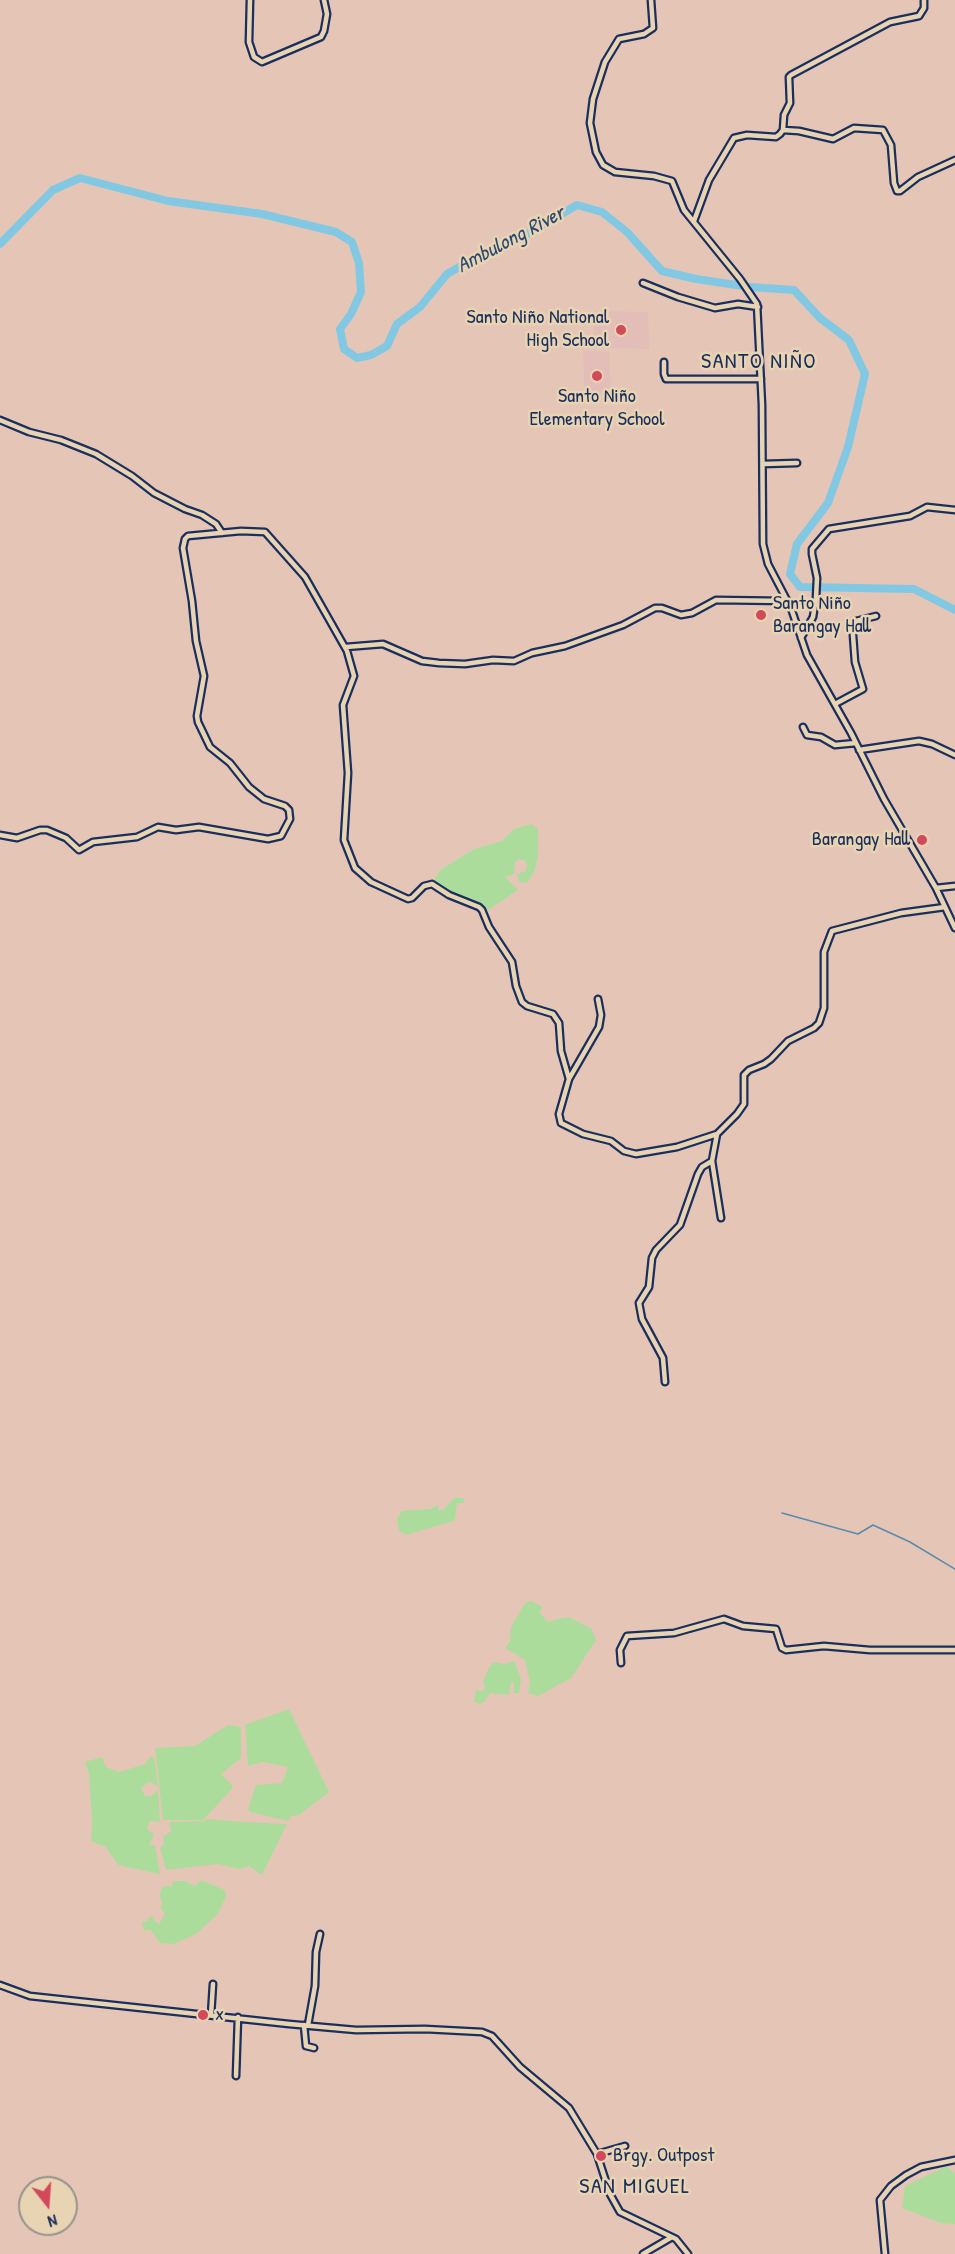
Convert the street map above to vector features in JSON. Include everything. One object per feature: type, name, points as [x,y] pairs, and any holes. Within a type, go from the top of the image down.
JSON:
[{"type":"street","points":[[250,0],[249,42],[254,57],[262,62],[321,37],[327,14],[324,0]]},
{"type":"street","points":[[651,0],[653,28],[644,34],[619,39],[605,62],[592,107],[590,123],[598,158],[603,165],[615,171],[654,176],[672,181],[684,210],[740,279],[758,306],[763,544],[772,576],[787,601],[807,655],[884,799],[936,888],[955,928]]},
{"type":"street","points":[[694,221],[709,180],[734,138],[747,135],[776,137],[783,130],[784,115],[790,103],[789,77],[791,75],[890,22],[919,16],[922,13],[924,0]]},
{"type":"street","points":[[783,130],[800,131],[833,139],[854,128],[883,130],[891,145],[895,189],[900,191],[918,177],[955,160]]},
{"type":"street","points":[[643,283],[715,308],[738,304],[758,306]]},
{"type":"street","points":[[664,362],[666,379],[761,379]]},
{"type":"street","points":[[0,420],[29,432],[61,440],[96,453],[154,493],[202,515],[216,524],[222,533]]},
{"type":"street","points":[[763,464],[797,463]]},
{"type":"street","points":[[801,638],[813,617],[817,593],[812,549],[829,529],[910,516],[927,507],[955,510]]},
{"type":"street","points":[[0,835],[17,838],[40,830],[47,830],[64,837],[79,850],[93,842],[137,837],[158,826],[176,830],[198,827],[268,839],[277,838],[285,831],[291,819],[289,810],[285,806],[264,799],[249,787],[230,763],[210,747],[198,722],[204,676],[196,641],[183,543],[188,536],[261,530],[270,535],[304,577],[346,647],[354,676],[343,705],[348,773],[344,840],[355,868],[371,882],[408,899],[424,886],[432,884],[449,895],[479,907],[512,962],[516,987],[522,1002],[527,1006],[553,1014],[557,1018],[561,1051],[569,1078]]},
{"type":"street","points":[[346,647],[383,644],[422,661],[439,663],[514,661],[532,653],[565,646],[623,625],[655,608],[662,608],[681,615],[692,613],[716,600],[787,601]]},
{"type":"street","points":[[835,704],[863,689],[855,662],[852,622],[876,616]]},
{"type":"street","points":[[803,727],[807,735],[821,737],[835,745],[856,743]]},
{"type":"street","points":[[859,750],[919,741],[932,744],[955,755]]},
{"type":"street","points":[[936,888],[955,886]]},
{"type":"street","points":[[598,999],[601,1015],[598,1028],[569,1078],[559,1114],[561,1123],[583,1134],[611,1142],[624,1151],[636,1154],[677,1147],[717,1134],[744,1104],[744,1075],[771,1059],[788,1041],[814,1028],[819,1023],[824,1008],[824,952],[832,932],[901,913],[945,907]]},
{"type":"street","points":[[717,1134],[712,1161],[721,1218]]},
{"type":"street","points":[[665,1382],[663,1358],[642,1320],[639,1303],[649,1287],[652,1258],[656,1250],[680,1225],[698,1174],[702,1167],[712,1161]]},
{"type":"street","points":[[621,1663],[620,1650],[627,1636],[674,1633],[724,1619],[743,1626],[776,1629],[782,1648],[786,1650],[824,1646],[870,1650],[955,1650]]},
{"type":"street","points":[[314,2049],[306,2046],[306,2025],[315,1986],[316,1952],[320,1934]]},
{"type":"street","points":[[211,2015],[213,1984]]},
{"type":"street","points":[[0,1985],[30,1996],[356,2030],[424,2029],[482,2032],[492,2036],[520,2067],[564,2101],[597,2154],[610,2194],[620,2212],[672,2236],[688,2254]]},
{"type":"street","points":[[236,2076],[238,2017]]},
{"type":"street","points":[[597,2154],[625,2146]]},
{"type":"street","points":[[885,2254],[880,2200],[891,2186],[906,2175],[921,2168],[955,2160]]},
{"type":"street","points":[[643,2254],[672,2236]]},
{"type":"shaded area","name":"Santo Niño National High School","points":[[595,311],[648,312],[649,349],[593,347]]},
{"type":"shaded area","name":"Santo Niño Elementary School","points":[[583,351],[609,352],[611,400],[585,403]]},
{"type":"green space","points":[[531,824],[538,829],[535,870],[528,882],[520,883],[517,874],[526,871],[527,865],[525,861],[519,859],[515,862],[514,874],[505,877],[518,890],[485,912],[432,883],[440,870],[474,849],[502,841],[514,829]]},
{"type":"green space","points":[[455,1497],[465,1499],[463,1503],[457,1503],[453,1521],[406,1535],[399,1531],[397,1518],[402,1511],[430,1509],[438,1505],[438,1510],[443,1510]]},
{"type":"green space","points":[[531,1601],[543,1607],[539,1612],[546,1620],[551,1622],[569,1617],[592,1629],[596,1640],[571,1678],[538,1696],[528,1693],[530,1683],[525,1660],[505,1648],[510,1641],[511,1627],[525,1603]]},
{"type":"green space","points":[[514,1661],[521,1679],[519,1693],[514,1693],[514,1682],[511,1683],[509,1695],[490,1693],[484,1702],[479,1704],[474,1701],[476,1690],[484,1691],[483,1682],[489,1667],[494,1662],[504,1664]]},
{"type":"green space","points":[[289,1709],[329,1792],[299,1815],[291,1816],[288,1821],[250,1812],[248,1809],[256,1785],[282,1783],[288,1767],[263,1762],[248,1766],[245,1725]]},
{"type":"green space","points":[[228,1725],[241,1727],[241,1758],[221,1774],[233,1786],[230,1791],[203,1820],[163,1820],[155,1748],[195,1746]]},
{"type":"green space","points":[[151,1756],[154,1758],[158,1786],[149,1782],[141,1788],[145,1796],[151,1796],[158,1790],[160,1822],[150,1821],[147,1829],[154,1834],[149,1846],[155,1845],[160,1874],[118,1865],[106,1847],[91,1841],[89,1774],[85,1762],[102,1757],[106,1767],[119,1772],[145,1764]]},
{"type":"green space","points":[[207,1819],[287,1824],[262,1875],[249,1866],[239,1869],[218,1864],[166,1870],[160,1848],[164,1844],[163,1834],[165,1836],[171,1831],[169,1822],[205,1821]]},
{"type":"green space","points":[[201,1880],[225,1890],[226,1897],[217,1915],[196,1934],[174,1944],[160,1943],[150,1929],[145,1931],[141,1923],[147,1921],[150,1916],[154,1917],[153,1920],[159,1924],[165,1914],[159,1897],[162,1887],[172,1886],[173,1881],[185,1881],[195,1886]]},
{"type":"green space","points":[[947,2166],[955,2174],[955,2224],[941,2223],[902,2208],[905,2186]]},
{"type":"waterway","name":"Ambulong River","points":[[0,244],[53,190],[80,178],[168,201],[262,214],[336,232],[352,242],[359,263],[361,292],[351,314],[340,329],[344,349],[357,358],[371,355],[387,346],[397,324],[420,307],[447,274],[482,254],[510,244],[577,205],[602,212],[627,232],[662,271],[750,287],[794,290],[820,318],[849,340],[865,374],[848,447],[828,503],[797,544],[790,574],[800,587],[914,589],[955,610]]},
{"type":"waterway","points":[[782,1513],[858,1534],[873,1525],[910,1542],[955,1569]]},
{"type":"place","name":"Santo Niño National High School","points":[[621,330]]},
{"type":"place","name":"Santo Niño Elementary School","points":[[597,376]]},
{"type":"place","name":"Santo Niño Barangay Hall","points":[[761,615]]},
{"type":"place","name":"Barangay Hall","points":[[922,840]]},
{"type":"place","name":"x","points":[[203,2015]]},
{"type":"place","name":"Brgy. Outpost","points":[[601,2156]]},
{"type":"district","name":"SANTO NIÑO","points":[[759,362]]},
{"type":"district","name":"SAN MIGUEL","points":[[635,2187]]}]
